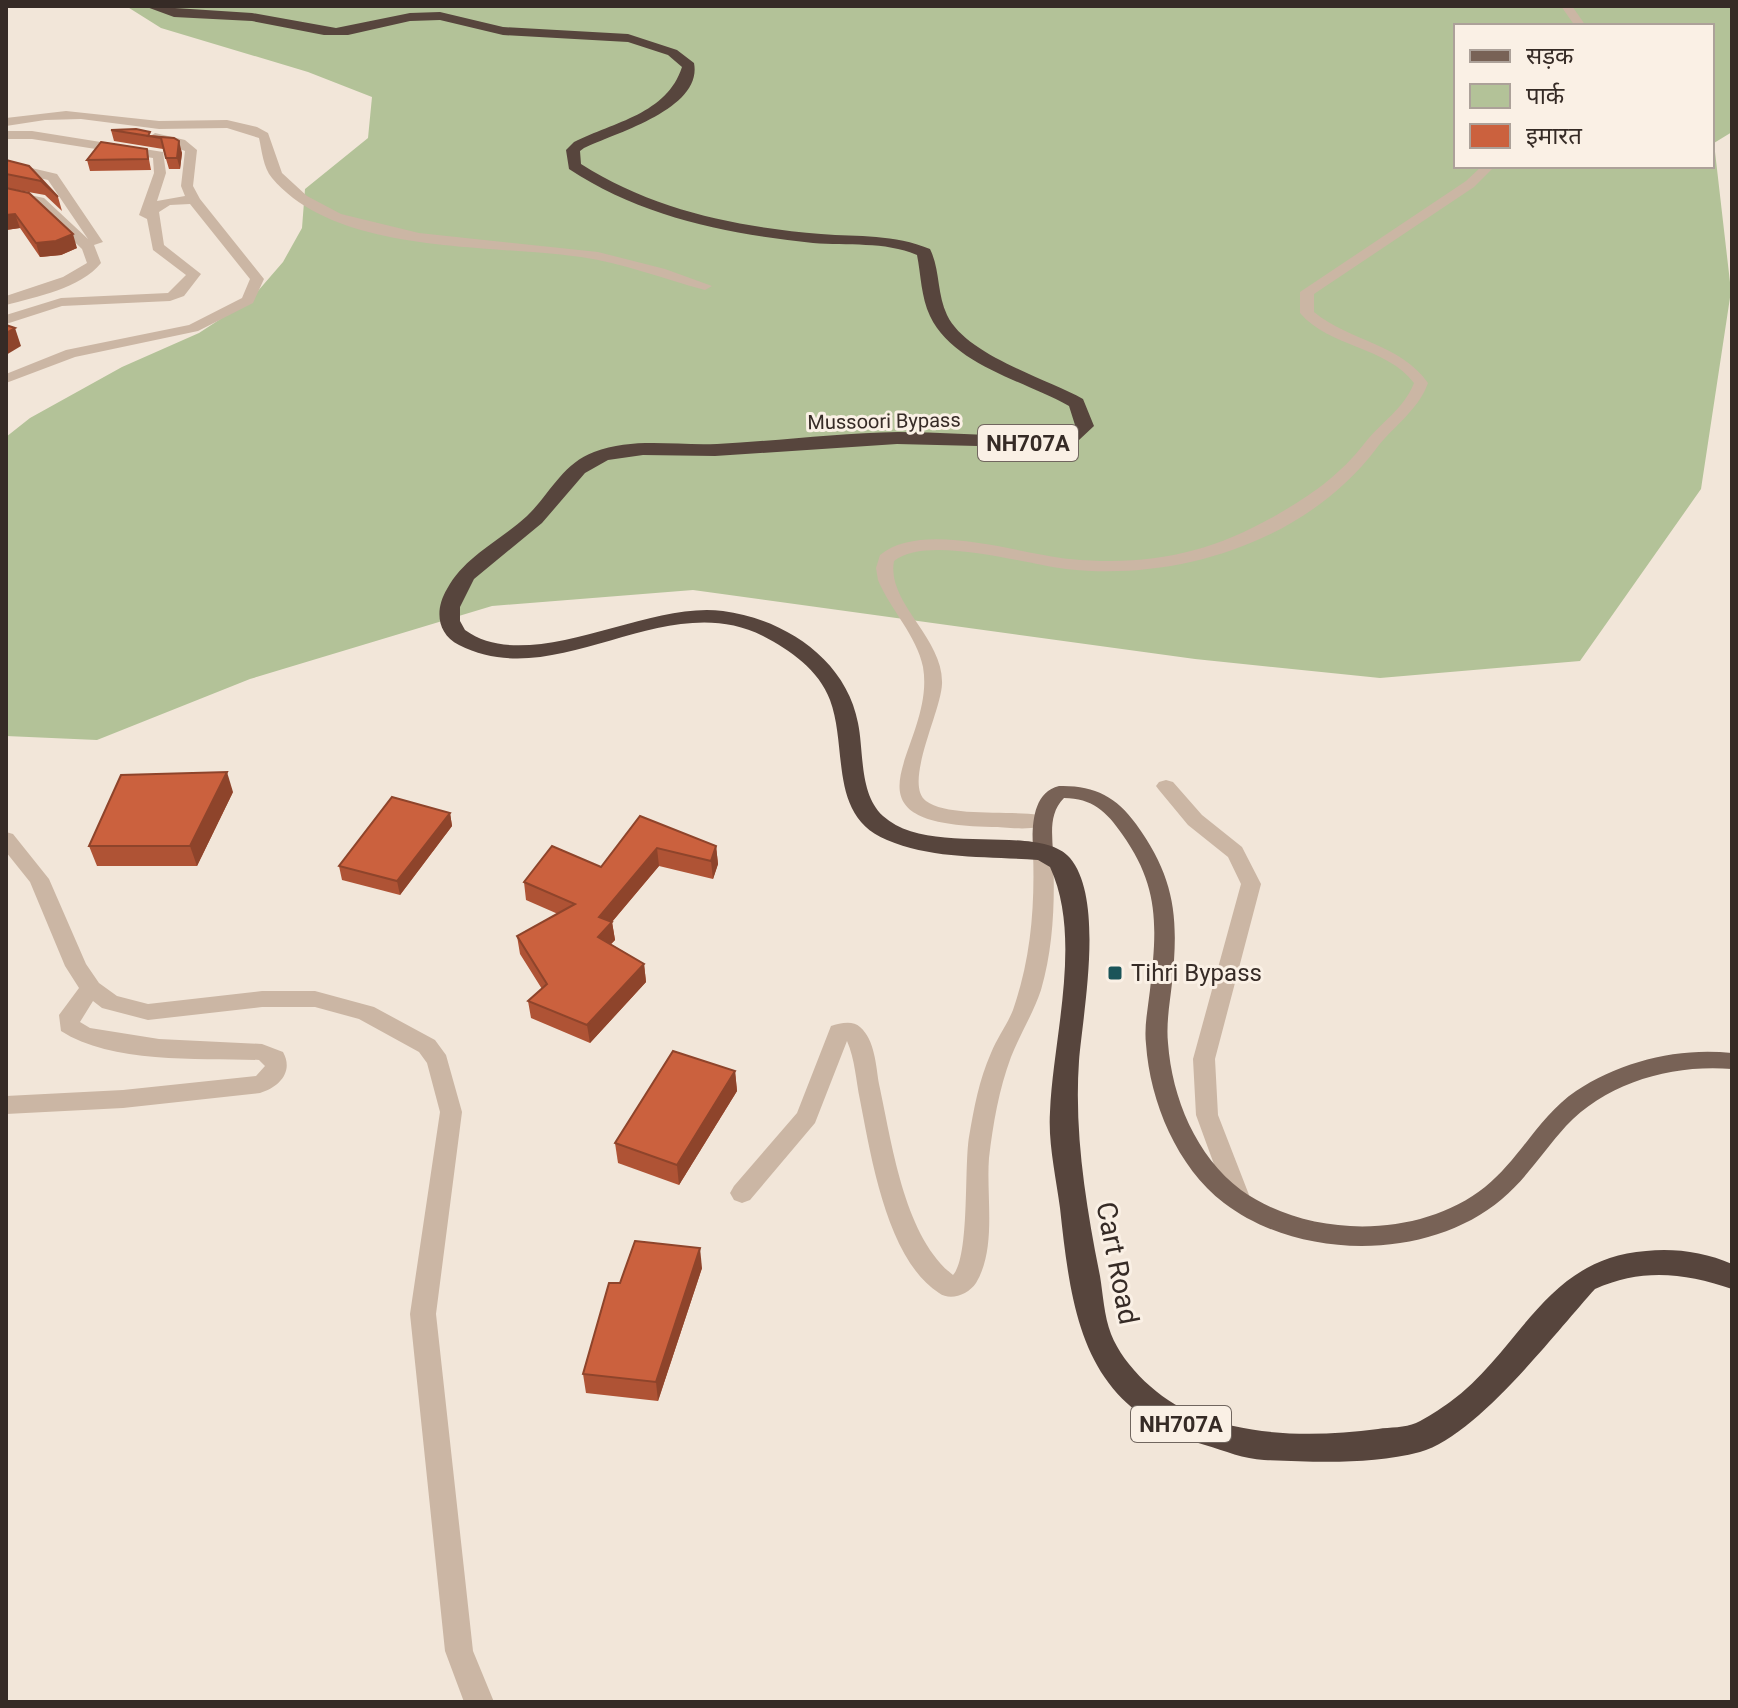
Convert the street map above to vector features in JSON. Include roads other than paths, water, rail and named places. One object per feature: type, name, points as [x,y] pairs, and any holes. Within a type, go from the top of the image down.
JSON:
[{"type":"highway","name":"Mussoori Bypass","points":[[150,6],[196,15],[255,18],[331,32],[364,29],[417,16],[438,16],[499,30],[602,36],[664,45],[676,51],[689,66],[687,82],[676,99],[579,145],[573,150],[574,166],[623,195],[744,229],[828,239],[901,241],[924,252],[941,322],[965,344],[1077,403],[1085,426],[1072,436],[1052,442],[858,440],[710,450],[634,449],[605,454],[571,472],[535,519],[467,574],[451,600],[448,615],[453,631],[466,641],[512,652],[545,649],[663,618],[716,616],[757,625],[789,641],[815,662],[842,701],[856,794],[865,813],[876,824],[892,834],[944,845],[1043,852]]},
{"type":"highway","name":"Cart Road","points":[[1043,852],[1060,862],[1067,877],[1077,925],[1074,1005],[1066,1058],[1063,1117],[1077,1233],[1096,1336],[1125,1384],[1181,1424],[1252,1445],[1334,1449],[1419,1438],[1464,1410],[1585,1280],[1620,1265],[1666,1261],[1714,1269],[1732,1277]]},
{"type":"main road","points":[[1043,852],[1041,820],[1051,798],[1059,792],[1092,793],[1112,807],[1155,863],[1166,894],[1157,1051],[1170,1106],[1182,1137],[1198,1162],[1239,1200],[1284,1224],[1324,1234],[1380,1237],[1421,1231],[1464,1212],[1507,1181],[1569,1108],[1616,1081],[1693,1058],[1732,1061]]},
{"type":"street","points":[[1566,6],[1580,24]]},
{"type":"street","points":[[6,122],[66,115],[112,117],[160,125],[248,128],[264,136],[275,174],[287,186],[344,219],[465,244],[601,256],[705,286]]},
{"type":"street","points":[[6,379],[71,353],[193,328],[248,300],[257,279],[194,200],[187,186],[192,154],[188,146],[66,115]]},
{"type":"street","points":[[6,135],[32,135],[159,155],[160,173],[145,214],[154,227]]},
{"type":"street","points":[[6,166],[53,177],[61,187],[68,206],[100,248],[91,269],[6,301]]},
{"type":"street","points":[[1041,820],[950,817],[931,812],[909,795],[905,786],[914,747],[932,701],[935,679],[927,650],[890,591],[884,571],[886,559],[894,551],[921,544],[1069,564],[1176,560],[1218,550],[1334,487],[1351,473],[1374,440],[1418,394],[1421,383],[1416,372],[1400,361],[1335,336],[1317,324],[1307,313],[1307,292],[1470,184],[1487,168]]},
{"type":"street","points":[[6,194],[39,201],[88,247],[94,263]]},
{"type":"street","points":[[6,320],[61,302],[170,297],[179,293],[194,274],[158,247],[152,212],[156,206],[194,200]]},
{"type":"street","points":[[1166,786],[1198,823],[1230,843],[1246,868],[1251,884],[1204,1059],[1207,1115],[1239,1200]]},
{"type":"street","points":[[6,839],[39,879],[76,966],[91,989],[110,1002],[148,1012],[262,999],[315,999],[366,1013],[427,1046],[438,1061],[451,1112],[423,1314],[459,1651],[479,1702]]},
{"type":"street","points":[[742,1193],[795,1134],[817,1095],[839,1032],[851,1031],[859,1042],[881,1134],[887,1176],[926,1271],[949,1287],[959,1285],[968,1276],[973,1251],[975,1170],[990,1086],[1004,1047],[1023,1012],[1045,924],[1043,852]]},
{"type":"street","points":[[6,1105],[123,1099],[260,1084],[272,1077],[276,1069],[275,1058],[262,1052],[118,1043],[79,1034],[69,1025],[70,1015],[91,989]]},
{"type":"place","name":"Tihri Bypass","points":[[1115,973]]}]
